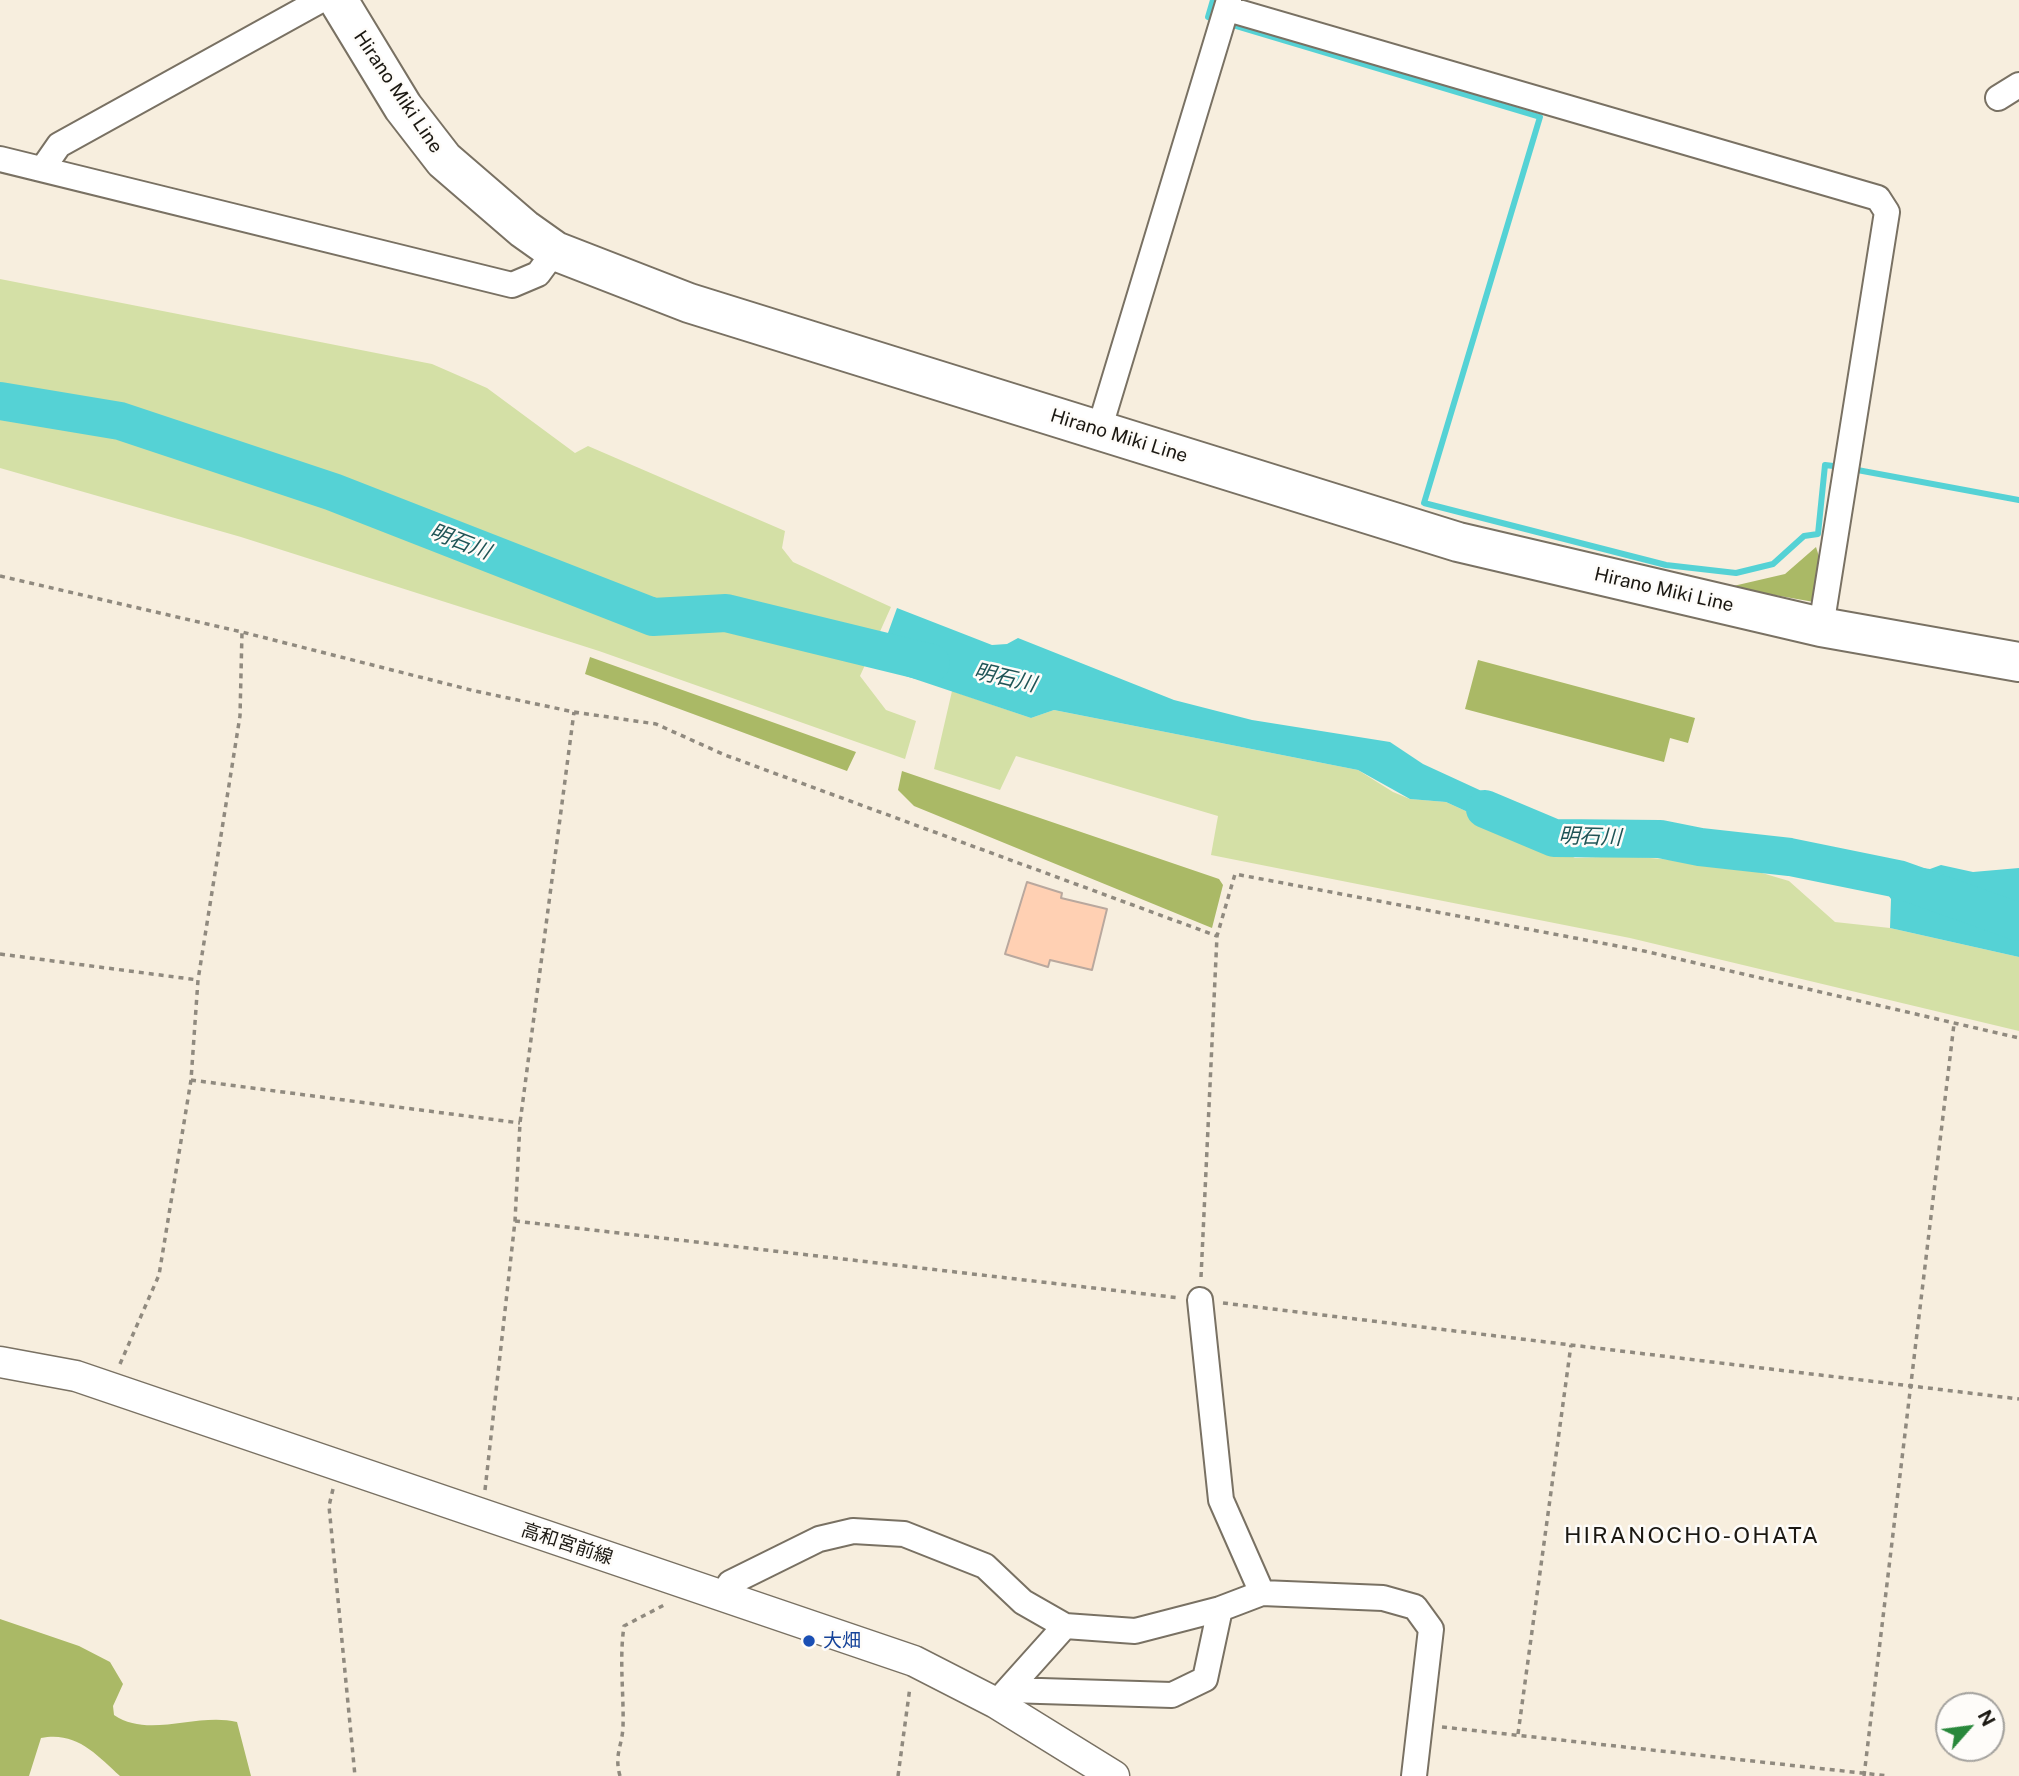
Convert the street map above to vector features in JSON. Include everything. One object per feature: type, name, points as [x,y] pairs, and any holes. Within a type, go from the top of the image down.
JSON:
[{"type":"main road","name":"Hirano Miki Line","points":[[338,0],[403,107],[444,160],[515,222],[555,251],[689,303],[1458,542],[1821,627],[2019,662]]},
{"type":"street","points":[[43,168],[59,145],[321,0]]},
{"type":"street","points":[[1099,430],[1228,5],[1878,198],[1888,212],[1821,627]]},
{"type":"street","points":[[0,159],[512,285],[538,274],[555,251]]},
{"type":"street","points":[[1200,1300],[1221,1500],[1262,1593]]},
{"type":"street","name":"高和宮前線","points":[[0,1362],[76,1376],[914,1661],[1002,1697],[1114,1776]]},
{"type":"street","points":[[723,1595],[730,1583],[819,1539],[853,1531],[904,1534],[985,1566],[1023,1602],[1065,1626],[1135,1631],[1220,1609],[1262,1593],[1383,1598],[1415,1606],[1431,1629],[1414,1776]]},
{"type":"street","points":[[1002,1697],[1172,1695],[1205,1679],[1220,1609]]},
{"type":"street","points":[[1002,1697],[1065,1626]]},
{"type":"path","points":[[0,576],[242,632],[475,691],[574,712],[656,724],[726,755],[1217,936]]},
{"type":"path","points":[[109,1389],[159,1275],[191,1080],[198,980],[240,716],[242,632]]},
{"type":"path","points":[[486,1516],[485,1472],[515,1221],[520,1123],[574,712]]},
{"type":"path","points":[[1200,1300],[1217,936],[1235,874],[1644,951],[2019,1038]]},
{"type":"path","points":[[0,954],[198,980]]},
{"type":"path","points":[[1864,1774],[1954,1024]]},
{"type":"path","points":[[191,1080],[520,1123]]},
{"type":"path","points":[[515,1221],[2019,1399]]},
{"type":"path","points":[[1518,1734],[1572,1345]]},
{"type":"path","points":[[338,1467],[329,1506],[355,1776]]},
{"type":"path","points":[[620,1776],[615,1759],[623,1730],[619,1656],[624,1626],[666,1604],[677,1580]]},
{"type":"path","points":[[898,1776],[914,1661]]},
{"type":"path","points":[[1421,1725],[1889,1776]]},
{"type":"green space","points":[[0,279],[432,364],[487,388],[575,453],[588,446],[785,531],[782,548],[793,562],[891,607],[860,676],[886,710],[916,721],[905,759],[599,651],[241,537],[0,468]]},
{"type":"green space","points":[[1816,547],[1821,563],[1814,602],[1729,587],[1785,574]]},
{"type":"green space","points":[[590,657],[856,752],[847,771],[585,674]]},
{"type":"green space","points":[[1478,660],[1695,718],[1688,743],[1670,738],[1664,762],[1465,709]]},
{"type":"green space","points":[[952,691],[1031,718],[1054,710],[1358,770],[1393,792],[1410,799],[1446,802],[1494,824],[1531,834],[1575,858],[1626,856],[1735,865],[1789,881],[1835,922],[1890,928],[2019,957],[2019,1031],[1630,938],[1211,855],[1218,816],[1016,756],[1000,790],[934,769]]},
{"type":"green space","points":[[902,771],[1219,879],[1223,885],[1212,928],[914,806],[898,790]]},
{"type":"green space","points":[[0,1619],[79,1646],[110,1662],[123,1684],[113,1706],[114,1715],[128,1722],[158,1725],[206,1720],[237,1722],[251,1776],[120,1776],[85,1746],[65,1738],[53,1737],[41,1738],[29,1776],[0,1776]]},
{"type":"water","points":[[897,608],[992,645],[1007,644],[1018,638],[1174,700],[1252,720],[1390,742],[1423,764],[1536,816],[1531,834],[1494,824],[1446,802],[1410,799],[1358,770],[1054,710],[1031,718],[876,666]]},
{"type":"water","points":[[1882,862],[1930,869],[1941,865],[1973,872],[2019,868],[2019,957],[1890,928],[1891,899],[1879,882],[1877,866]]},
{"type":"building","points":[[1027,882],[1062,893],[1061,898],[1107,909],[1092,970],[1050,960],[1048,967],[1005,954]]},
{"type":"waterway","points":[[1213,0],[1208,17],[1219,20]]},
{"type":"waterway","points":[[1229,24],[1540,117],[1424,503],[1666,565],[1736,573],[1773,564],[1804,536],[1818,534],[1825,465],[1842,467]]},
{"type":"waterway","name":"明石川","points":[[0,401],[120,421],[333,492],[653,617],[726,613],[931,663]]},
{"type":"waterway","points":[[1852,469],[2019,500]]},
{"type":"waterway","name":"明石川","points":[[1485,809],[1554,838],[1660,839],[1700,847],[1790,857],[1898,879],[2019,922]]},
{"type":"place","name":"大畑","points":[[809,1641]]},
{"type":"district","name":"HIRANOCHO-OHATA","points":[[1692,1536]]}]
